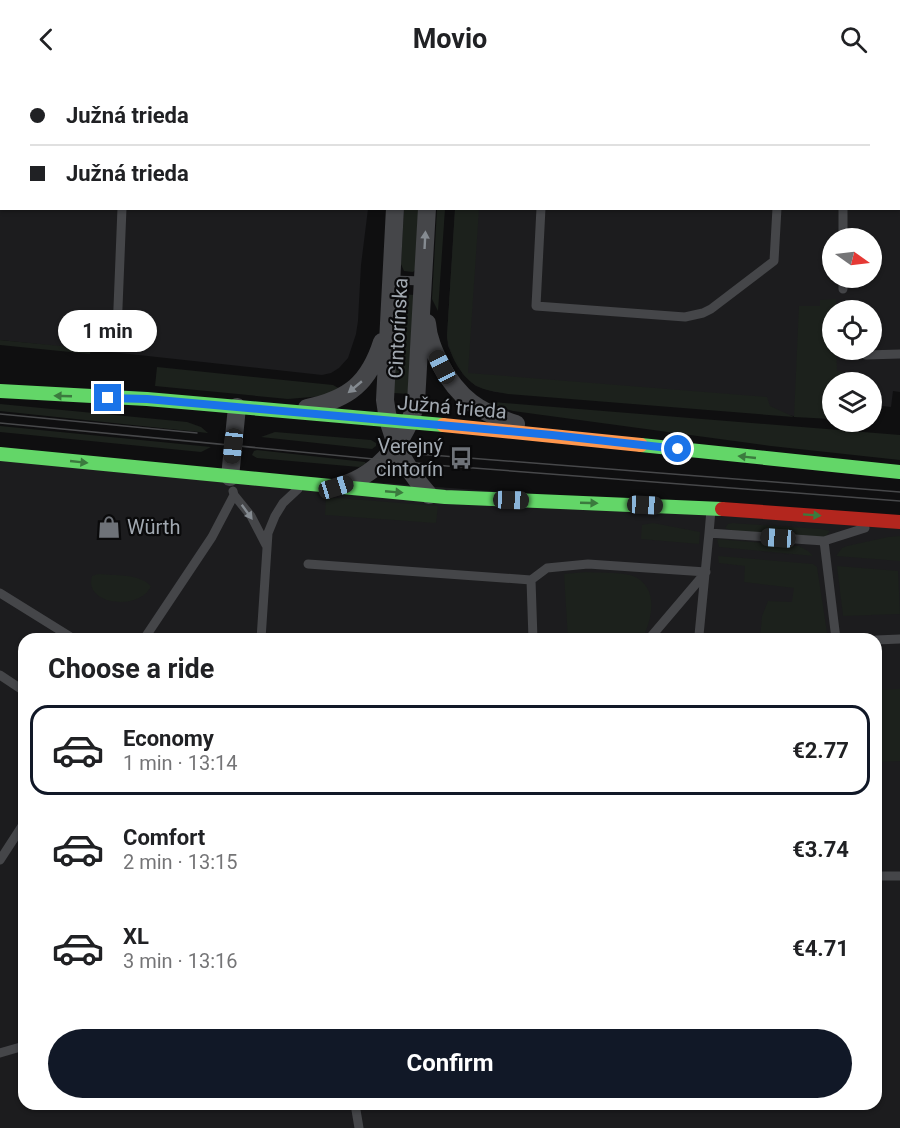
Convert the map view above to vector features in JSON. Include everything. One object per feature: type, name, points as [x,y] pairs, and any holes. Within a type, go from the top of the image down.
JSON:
[{"type":"street","name":"Cintorínska","points":[[395,210],[385,400],[387,422],[395,446],[416,481],[429,495]]},
{"type":"street","name":"Cintorínska","points":[[336,487],[370,472],[395,446],[409,423],[416,402],[427,210]]},
{"type":"street","points":[[423,284],[431,344],[445,373],[461,395],[489,414],[552,435]]},
{"type":"street","points":[[289,412],[342,397],[358,386],[374,365],[389,317]]},
{"type":"street","name":"Južná trieda","points":[[0,391],[147,399],[552,435],[900,472]]},
{"type":"street","points":[[230,477],[237,407]]},
{"type":"street","points":[[0,454],[429,495],[712,508],[900,522]]},
{"type":"lane","points":[[117,332],[122,210]]},
{"type":"lane","points":[[541,210],[536,306],[685,317],[711,309],[774,261],[777,210]]},
{"type":"lane","points":[[843,210],[843,228]]},
{"type":"lane","points":[[392,280],[423,284]]},
{"type":"lane","points":[[882,355],[900,354]]},
{"type":"lane","points":[[230,477],[234,495],[250,516],[267,547]]},
{"type":"lane","points":[[261,633],[268,533],[283,502],[304,484]]},
{"type":"lane","points":[[148,633],[212,537],[234,495]]},
{"type":"lane","points":[[699,633],[712,508]]},
{"type":"lane","points":[[709,533],[824,541],[882,521]]},
{"type":"lane","points":[[824,541],[835,633]]},
{"type":"lane","points":[[308,564],[531,580],[547,568],[588,564],[706,572]]},
{"type":"lane","points":[[655,633],[706,572]]},
{"type":"lane","points":[[531,580],[533,633]]},
{"type":"lane","points":[[0,593],[64,633]]},
{"type":"lane","points":[[882,640],[900,639]]},
{"type":"lane","points":[[0,675],[18,687]]},
{"type":"lane","points":[[0,860],[18,833]]},
{"type":"lane","points":[[882,876],[900,876]]},
{"type":"lane","points":[[0,1053],[18,1048]]},
{"type":"lane","points":[[356,1110],[359,1128]]},
{"type":"shaded area","points":[[0,210],[368,210],[356,334],[348,358],[331,373],[322,375],[0,340]]},
{"type":"shaded area","points":[[404,210],[420,210],[416,269],[413,272],[404,271],[401,264]]},
{"type":"shaded area","points":[[437,210],[445,210],[438,311],[432,299]]},
{"type":"shaded area","points":[[455,210],[900,210],[900,392],[893,391],[891,407],[882,406],[882,372],[822,372],[822,418],[495,392],[476,386],[463,374],[448,346]]},
{"type":"shaded area","points":[[455,210],[479,210],[468,373],[767,397],[770,406],[794,417],[508,394],[487,390],[470,381],[456,364],[447,336]]},
{"type":"shaded area","points":[[399,294],[415,295],[409,394],[393,393]]},
{"type":"shaded area","points":[[836,299],[822,300],[822,360],[836,360],[837,371],[843,372],[822,372],[822,418],[794,417],[799,306],[820,306],[820,300]]},
{"type":"shaded area","points":[[0,340],[91,349],[90,354],[0,345]]},
{"type":"shaded area","points":[[157,367],[333,385],[340,389],[323,396],[288,399],[155,386]]},
{"type":"shaded area","points":[[493,402],[822,429],[822,432],[900,435],[900,460],[771,446],[513,411],[489,404]]},
{"type":"shaded area","points":[[0,404],[187,422],[201,427],[208,433],[0,411]]},
{"type":"shaded area","points":[[0,426],[211,447],[201,452],[0,432]]},
{"type":"shaded area","points":[[275,432],[371,440],[376,443],[376,446],[372,449],[261,437]]},
{"type":"shaded area","points":[[257,450],[365,462],[366,464],[359,467],[257,458],[252,455]]},
{"type":"shaded area","points":[[0,454],[900,522],[900,1128],[0,1128]]},
{"type":"shaded area","points":[[326,497],[438,506],[436,523],[325,515]]},
{"type":"shaded area","points":[[653,523],[700,532],[699,544],[641,539],[642,525]]},
{"type":"shaded area","points":[[732,523],[830,531],[825,537],[734,531],[725,528]]},
{"type":"shaded area","points":[[900,536],[900,561],[836,556],[842,548],[847,546]]},
{"type":"shaded area","points":[[717,539],[799,546],[813,556],[719,547]]},
{"type":"shaded area","points":[[718,556],[813,564],[817,567],[827,633],[761,633],[762,616],[768,601],[792,602],[794,588],[744,582],[745,566],[719,563]]},
{"type":"shaded area","points":[[837,566],[898,571],[900,614],[843,616]]},
{"type":"shaded area","points":[[616,573],[633,576],[642,581],[647,588],[651,604],[651,614],[645,633],[568,633],[564,574]]},
{"type":"shaded area","points":[[98,574],[133,577],[151,586],[145,594],[136,599],[114,602],[96,594],[92,586],[92,576]]},
{"type":"shaded area","points":[[900,689],[900,761],[882,762],[882,690]]},
{"type":"tram line","points":[[0,414],[197,433]]},
{"type":"tram line","points":[[0,423],[447,466],[900,501]]},
{"type":"tram line","points":[[418,454],[900,492]]},
{"type":"traffic: fast","points":[[0,391],[147,399],[443,425]]},
{"type":"traffic: fast","points":[[641,445],[900,472]]},
{"type":"traffic: fast","points":[[0,454],[445,497],[722,509]]},
{"type":"traffic: slow","points":[[443,425],[641,445]]},
{"type":"traffic: jam","points":[[722,509],[900,522]]},
{"type":"place","name":"Verejný cintorín","points":[[461,458]]},
{"type":"place","name":"Würth","points":[[109,527]]},
{"type":"route","points":[[108,398],[147,399],[552,435],[678,449]]}]
